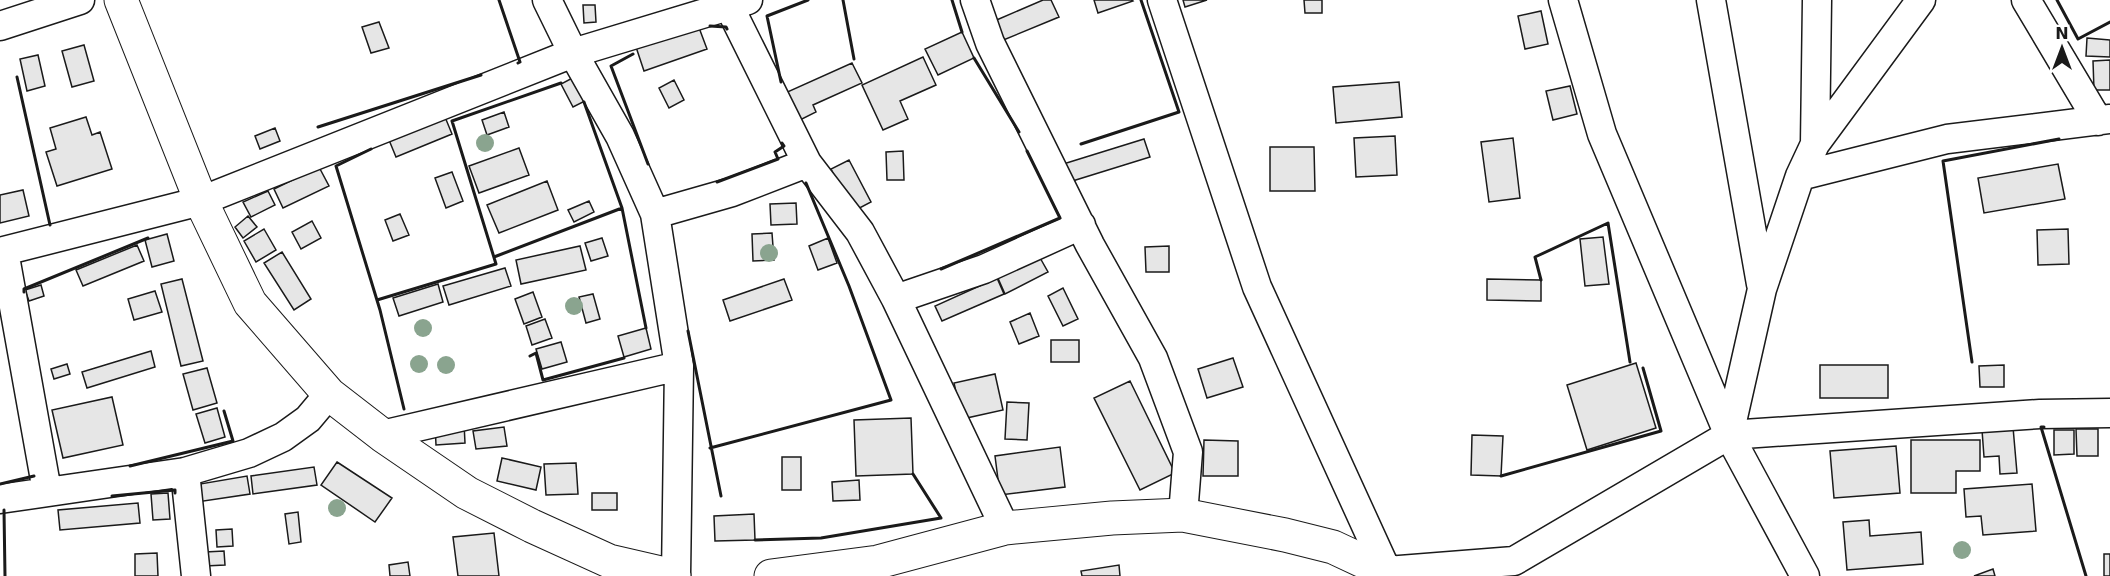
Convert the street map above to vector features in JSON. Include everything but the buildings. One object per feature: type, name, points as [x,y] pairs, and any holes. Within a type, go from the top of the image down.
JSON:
[{"type":"main road","points":[[121,0],[201,201],[250,303],[328,394],[382,435],[467,493],[532,526],[604,569],[675,576]]},
{"type":"main road","points":[[771,576],[880,569],[1005,528],[1113,518],[1183,515],[1333,547],[1389,575]]},
{"type":"street","points":[[0,26],[80,0]]},
{"type":"street","points":[[547,0],[573,53],[620,136],[655,214],[680,366],[675,576]]},
{"type":"street","points":[[975,0],[990,43],[1081,225],[1153,358],[1188,452],[1183,515]]},
{"type":"street","points":[[1162,0],[1257,287],[1389,575],[1514,561],[1728,435],[2040,414],[2110,413]]},
{"type":"street","points":[[1563,0],[1602,134],[1728,435],[1805,576]]},
{"type":"street","points":[[1711,0],[1762,289]]},
{"type":"street","points":[[1815,144],[1817,0]]},
{"type":"street","points":[[1728,435],[1762,289],[1800,176],[1815,144],[1921,0]]},
{"type":"street","points":[[1800,176],[1947,139],[2104,120],[2026,0]]},
{"type":"street","points":[[47,491],[2,252],[201,201],[573,53],[734,2],[807,163],[860,232],[896,299],[1005,528]]},
{"type":"street","points":[[655,214],[732,192],[807,163]]},
{"type":"street","points":[[896,299],[984,268],[1081,225]]},
{"type":"street","points":[[382,435],[680,366]]},
{"type":"street","points":[[0,499],[185,472],[249,453],[283,437],[308,419],[328,394]]},
{"type":"street","points":[[185,472],[196,576]]},
{"type":"wall","points":[[499,0],[520,62],[518,63]]},
{"type":"wall","points":[[781,82],[767,16],[808,0]]},
{"type":"wall","points":[[843,0],[854,59]]},
{"type":"wall","points":[[952,0],[962,32]]},
{"type":"wall","points":[[1081,144],[1179,112],[1141,0]]},
{"type":"wall","points":[[2057,0],[2078,39],[2110,22]]},
{"type":"wall","points":[[710,26],[727,29]]},
{"type":"wall","points":[[633,54],[611,66],[648,164]]},
{"type":"wall","points":[[974,58],[1019,132]]},
{"type":"wall","points":[[318,127],[481,75]]},
{"type":"wall","points":[[17,77],[50,225]]},
{"type":"wall","points":[[377,300],[496,264],[452,121],[561,83]]},
{"type":"wall","points":[[494,257],[622,208],[584,102]]},
{"type":"wall","points":[[1972,362],[1943,161],[2059,139]]},
{"type":"wall","points":[[717,182],[778,159],[775,152],[784,146],[782,143]]},
{"type":"wall","points":[[371,149],[336,166],[380,310],[404,409]]},
{"type":"wall","points":[[941,269],[1060,218],[1027,151]]},
{"type":"wall","points":[[710,448],[891,400],[849,286],[806,183]]},
{"type":"wall","points":[[622,208],[646,328]]},
{"type":"wall","points":[[1541,280],[1535,257],[1608,223],[1630,362]]},
{"type":"wall","points":[[24,292],[24,289],[148,238]]},
{"type":"wall","points":[[688,331],[721,496]]},
{"type":"wall","points":[[530,356],[536,353],[543,380],[624,358]]},
{"type":"wall","points":[[1501,476],[1661,431],[1643,368]]},
{"type":"wall","points":[[130,466],[233,441],[224,411]]},
{"type":"wall","points":[[2044,427],[2041,427],[2086,576]]},
{"type":"wall","points":[[755,540],[821,538],[941,518],[913,474]]},
{"type":"wall","points":[[0,484],[34,476]]},
{"type":"wall","points":[[112,496],[175,490],[175,493]]},
{"type":"wall","points":[[4,510],[5,576]]}]
